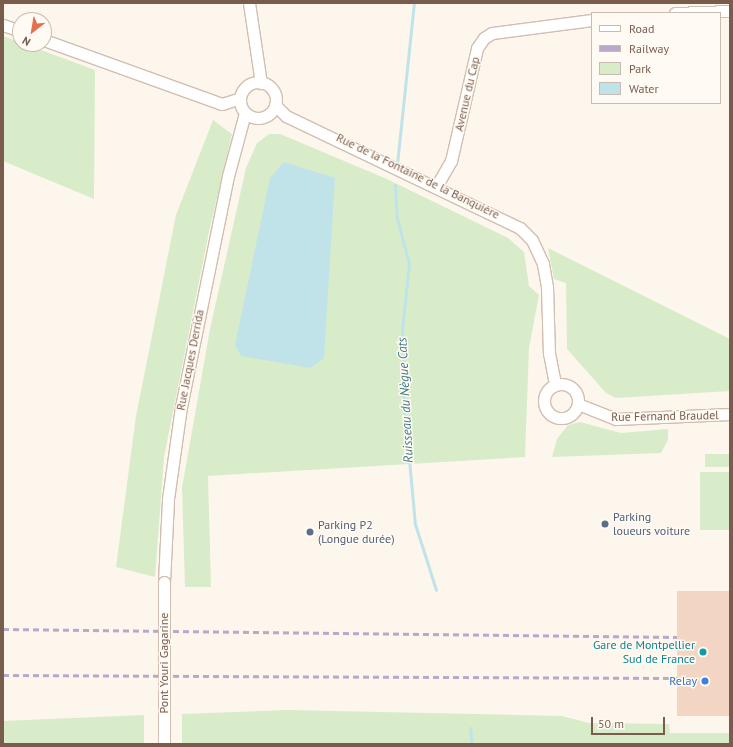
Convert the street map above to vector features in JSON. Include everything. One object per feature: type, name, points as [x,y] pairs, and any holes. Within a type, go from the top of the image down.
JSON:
[{"type":"street","points":[[52,43],[222,104],[240,98],[255,83],[255,61],[249,3]]},
{"type":"street","points":[[702,12],[730,11]]},
{"type":"street","name":"Avenue du Cap","points":[[437,185],[451,161],[477,48],[484,38],[492,33],[591,20]]},
{"type":"street","points":[[255,83],[274,94],[267,113]]},
{"type":"street","points":[[240,98],[245,113]]},
{"type":"street","name":"Rue de la Fontaine de la Banquière","points":[[245,113],[267,113],[286,116],[508,219],[532,240],[539,252],[547,287],[549,353],[555,385]]},
{"type":"street","name":"Rue Jacques Derrida","points":[[164,582],[168,499],[175,444],[194,335],[245,113]]},
{"type":"street","name":"Rue Jacques Derrida","points":[[238,141],[267,113]]},
{"type":"street","points":[[566,384],[574,390],[578,404],[567,417],[551,414],[545,406],[545,396],[555,385],[566,384]]},
{"type":"street","name":"Rue Fernand Braudel","points":[[578,404],[616,419],[730,414]]},
{"type":"street","name":"Pont Youri Gagarine","points":[[164,582],[164,744]]},
{"type":"green space","points":[[3,36],[12,39],[12,52],[46,52],[95,70],[94,199],[3,161]]},
{"type":"green space","points":[[213,120],[232,134],[209,232],[164,457],[155,577],[116,567],[136,416],[176,215]]},
{"type":"green space","points":[[269,134],[280,134],[387,179],[508,238],[524,252],[529,286],[539,295],[529,348],[525,457],[208,476],[211,587],[185,587],[182,488],[210,329],[246,168],[257,143]]},
{"type":"green space","points":[[548,248],[730,339],[730,391],[616,398],[606,393],[567,349],[566,283],[554,279]]},
{"type":"green space","points":[[580,422],[621,433],[668,429],[668,440],[661,453],[552,457],[557,439],[568,425]]},
{"type":"green space","points":[[705,454],[730,454],[730,467],[705,467]]},
{"type":"green space","points":[[700,472],[730,472],[730,530],[700,530]]},
{"type":"green space","points":[[287,710],[562,716],[589,723],[669,724],[670,733],[730,733],[730,744],[182,744],[182,714]]},
{"type":"green space","points":[[144,715],[144,744],[3,744],[3,721]]},
{"type":"water","points":[[284,162],[335,178],[324,358],[310,368],[241,356],[235,345],[270,178]]},
{"type":"building","name":"Gare de Montpellier Sud de France","points":[[677,591],[730,591],[730,716],[677,716]]},
{"type":"waterway","name":"Ruisseau du Nègue Cats","points":[[397,164],[414,3]]},
{"type":"waterway","name":"Ruisseau du Nègue Cats","points":[[395,185],[397,218],[409,264],[402,330],[404,404],[415,524],[436,590]]},
{"type":"waterway","name":"Ruisseau du Nègue Cats","points":[[470,728],[472,744]]},
{"type":"railway","points":[[3,629],[677,637]]},
{"type":"railway","points":[[3,675],[677,678]]},
{"type":"place","name":"Parking loueurs voiture","points":[[605,524]]},
{"type":"place","name":"Parking P2 (Longue durée)","points":[[310,532]]},
{"type":"place","name":"Gare de Montpellier Sud de France","points":[[703,652]]},
{"type":"place","name":"Relay","points":[[705,681]]}]
